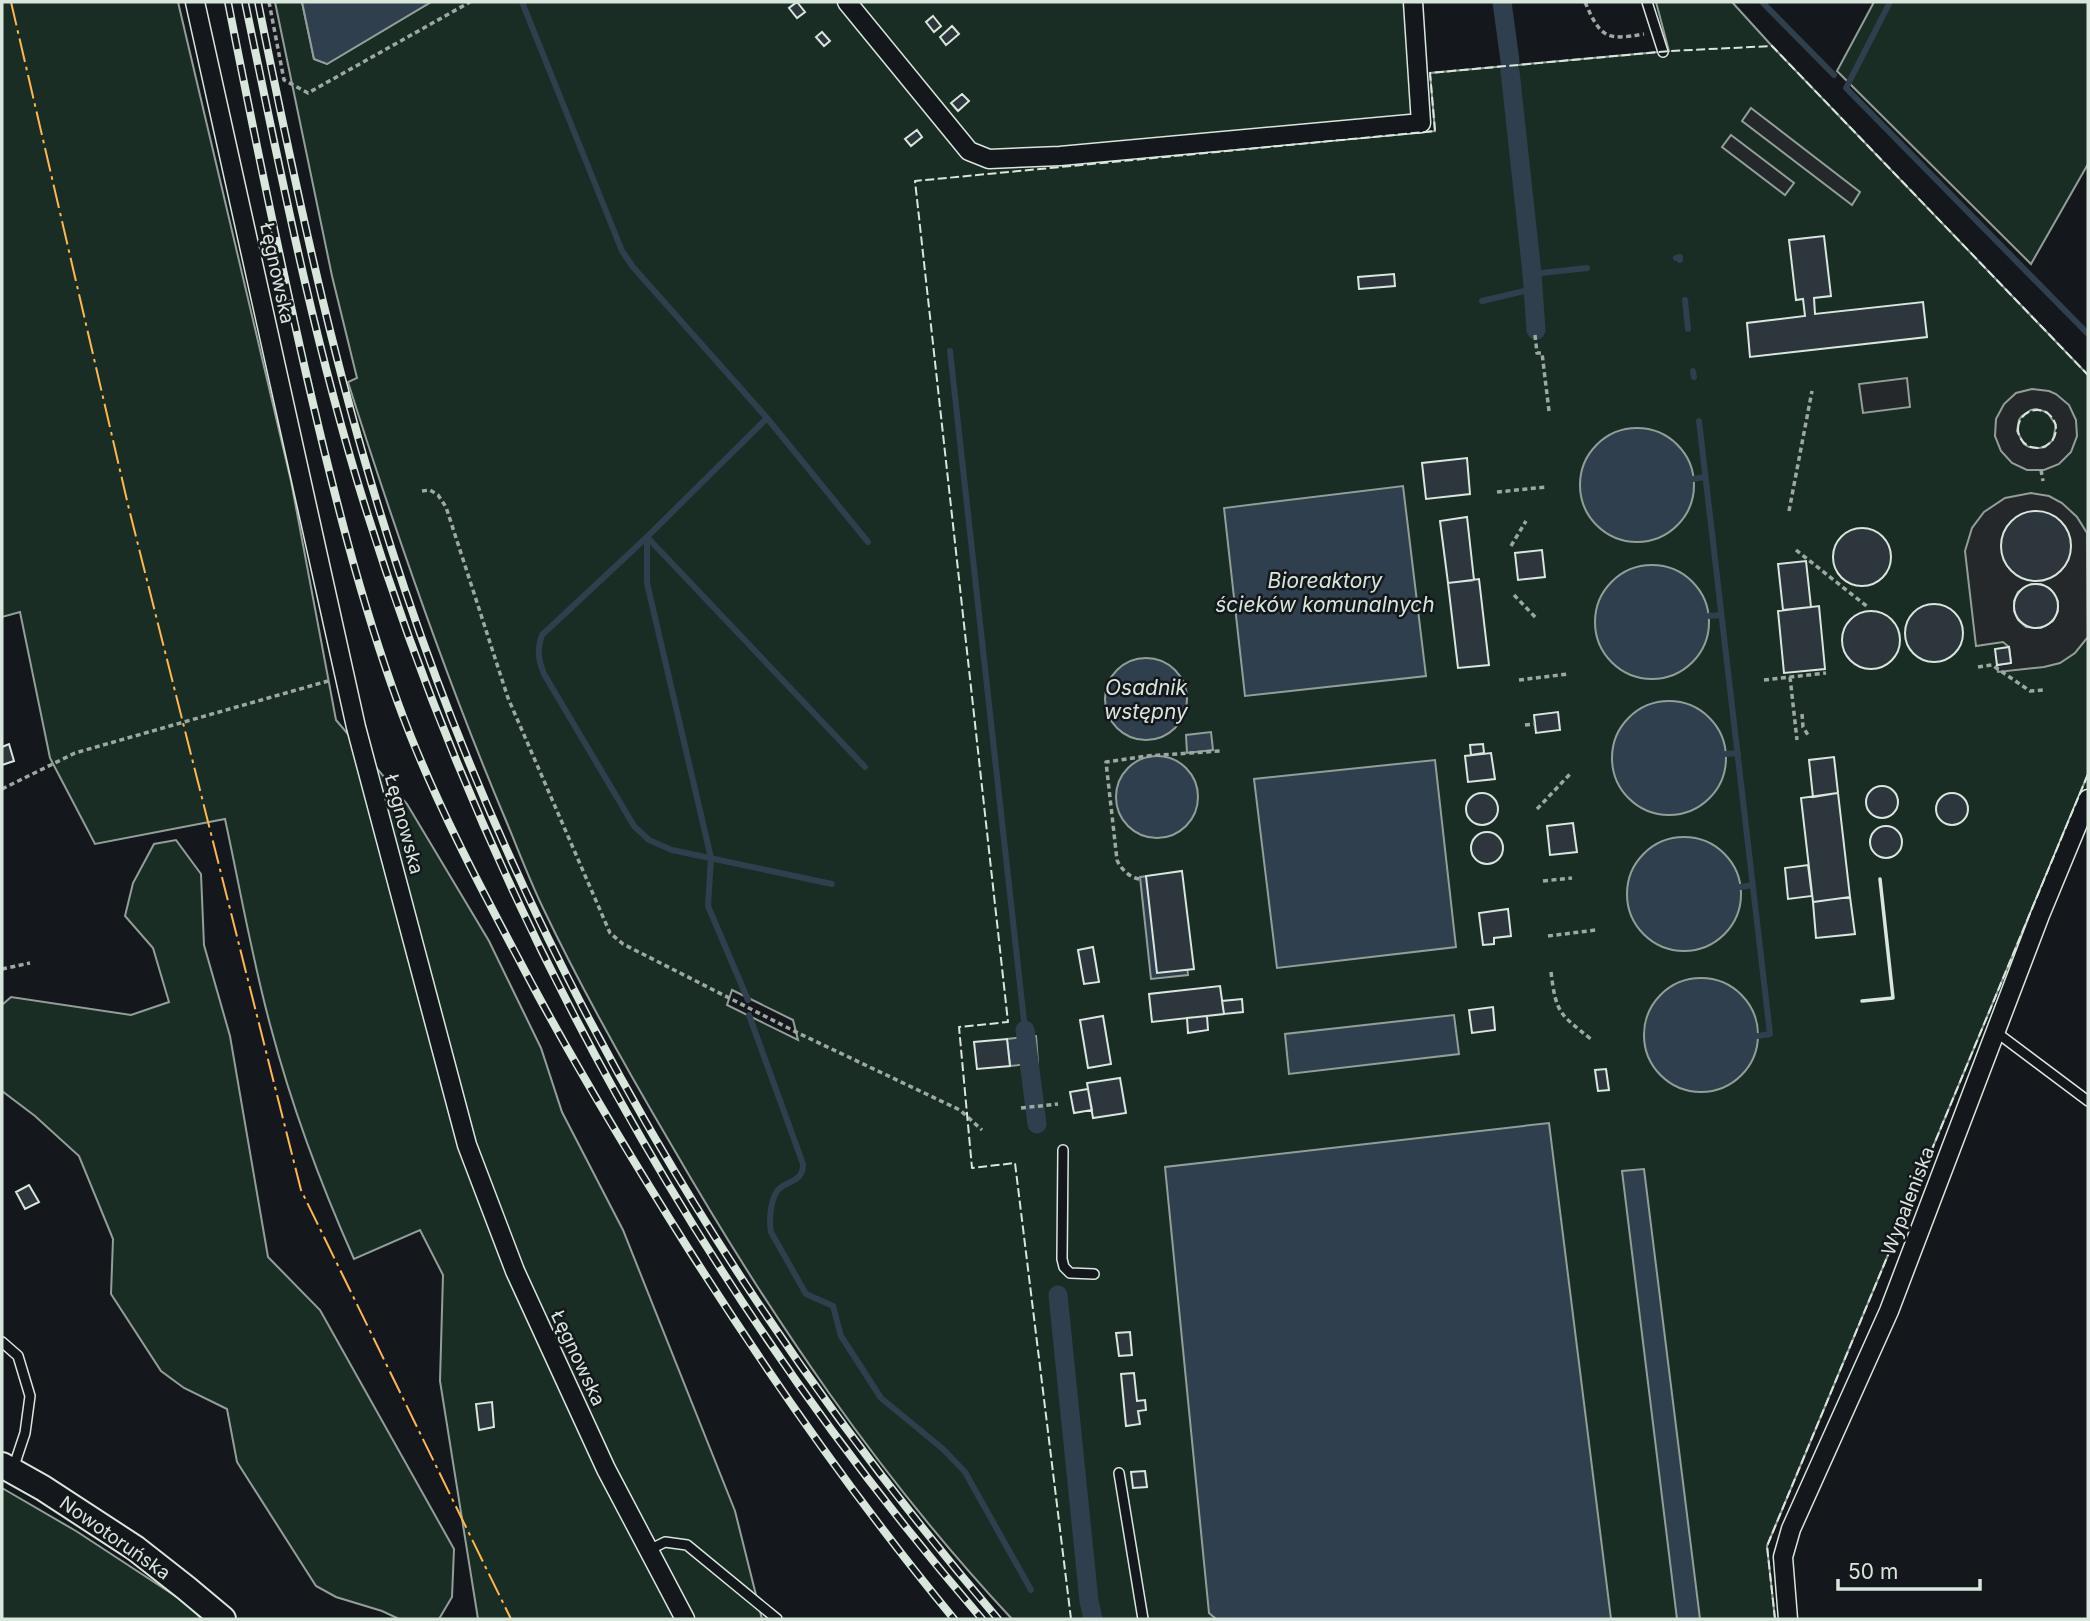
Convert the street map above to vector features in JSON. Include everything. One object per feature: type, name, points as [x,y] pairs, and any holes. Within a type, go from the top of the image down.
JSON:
[{"type":"main road","name":"Nowotoruńska","points":[[7,1468],[135,1548],[223,1619]]},
{"type":"street","name":"Łęgnowska","points":[[195,2],[360,741],[467,1144],[515,1271],[606,1469],[685,1619]]},
{"type":"street","points":[[847,2],[969,151],[989,159],[1060,156],[1422,127],[1413,2]]},
{"type":"street","name":"Wypaleniska","points":[[1788,1619],[1783,1557],[1791,1529],[1889,1311],[2040,915],[2088,799]]},
{"type":"lane","points":[[1647,2],[1663,52]]},
{"type":"lane","points":[[1996,1032],[2088,1101]]},
{"type":"lane","points":[[1063,1150],[1062,1259],[1069,1273],[1094,1274]]},
{"type":"lane","points":[[2,1342],[18,1356],[30,1396],[26,1433],[7,1468]]},
{"type":"lane","points":[[1119,1473],[1143,1619]]},
{"type":"lane","points":[[649,1550],[665,1542],[687,1545],[777,1619]]},
{"type":"path","points":[[269,2],[284,80],[308,93],[470,2]]},
{"type":"path","points":[[1584,2],[1605,34],[1623,38],[1656,31]]},
{"type":"path","points":[[1535,335],[1537,353],[1542,353],[1549,411]]},
{"type":"path","points":[[1789,511],[1812,391]]},
{"type":"path","points":[[2041,470],[2043,481]]},
{"type":"path","points":[[1497,492],[1546,487]]},
{"type":"path","points":[[422,491],[430,490],[438,495],[446,507],[508,698],[610,933],[623,944],[960,1110],[982,1130]]},
{"type":"path","points":[[1511,546],[1526,521]]},
{"type":"path","points":[[1796,550],[1869,608]]},
{"type":"path","points":[[1514,595],[1537,620]]},
{"type":"path","points":[[1978,667],[1993,666],[2030,691],[2043,690]]},
{"type":"path","points":[[1764,680],[1826,673]]},
{"type":"path","points":[[1519,680],[1568,674]]},
{"type":"path","points":[[3,788],[75,753],[345,677]]},
{"type":"path","points":[[1790,677],[1797,740]]},
{"type":"path","points":[[1802,714],[1803,727],[1808,735]]},
{"type":"path","points":[[1525,725],[1535,724]]},
{"type":"path","points":[[1139,879],[1120,866],[1117,860],[1107,762],[1146,756],[1220,751]]},
{"type":"path","points":[[1537,809],[1570,774]]},
{"type":"path","points":[[1543,881],[1572,878]]},
{"type":"path","points":[[1548,936],[1596,930]]},
{"type":"path","points":[[2,969],[30,963]]},
{"type":"path","points":[[1551,972],[1554,1001],[1563,1016],[1592,1040]]},
{"type":"path","points":[[1021,1108],[1058,1104]]},
{"type":"green space","points":[[2,2],[178,2],[291,481],[336,720],[407,804],[489,941],[541,1048],[562,1112],[623,1230],[735,1511],[762,1619],[478,1619],[440,1381],[443,1275],[420,1230],[354,1259],[308,1145],[279,1058],[258,976],[225,819],[95,844],[50,758],[20,612],[2,617]]},
{"type":"green space","points":[[275,2],[302,2],[314,59],[327,64],[431,2],[1407,2],[1418,133],[1435,131],[1430,73],[1669,51],[1656,2],[1732,2],[2088,375],[2088,774],[1767,1546],[1775,1619],[1012,1619],[916,1509],[828,1392],[787,1332],[709,1209],[621,1058],[573,969],[534,887],[485,769],[403,549],[348,382],[357,378],[332,276]],"holes":[[[732,990],[793,1020],[798,1040],[727,1005]]]},
{"type":"green space","points":[[1874,2],[2088,2],[2088,164],[2031,264],[1837,71]]},
{"type":"green space","points":[[176,840],[201,874],[204,945],[230,1036],[268,1257],[320,1310],[454,1549],[452,1597],[439,1619],[399,1619],[336,1597],[316,1586],[237,1462],[227,1409],[184,1388],[161,1371],[111,1294],[113,1239],[79,1156],[35,1116],[2,1091],[2,1005],[11,997],[131,1015],[169,1002],[153,948],[125,916],[133,883],[154,844]]},
{"type":"green space","points":[[2,1488],[76,1531],[186,1603],[202,1619],[2,1619]]},
{"type":"shaded area","points":[[1751,108],[1860,192],[1852,205],[1742,121]]},
{"type":"shaded area","points":[[1731,135],[1794,183],[1785,195],[1722,147]]},
{"type":"shaded area","points":[[1907,378],[1910,407],[1863,413],[1859,384]]},
{"type":"shaded area","points":[[2032,389],[2049,391],[2069,405],[2076,420],[2077,436],[2071,452],[2059,464],[2044,470],[2027,470],[2012,463],[2001,451],[1995,436],[1996,419],[2004,404],[2016,393]],"holes":[[[2031,410],[2047,412],[2056,425],[2053,440],[2045,447],[2039,448],[2024,444],[2017,431],[2019,420]]]},
{"type":"shaded area","points":[[2031,493],[2049,496],[2062,503],[2077,517],[2087,533],[2088,637],[2075,653],[2060,663],[1998,672],[1997,665],[2011,663],[2009,647],[2003,642],[1976,646],[1965,551],[1972,528],[1984,512],[2005,498]],"holes":[[[2031,584],[2041,584],[2050,589],[2058,601],[2058,611],[2053,621],[2041,628],[2026,627],[2018,620],[2014,601],[2018,592]]]},
{"type":"water","points":[[302,2],[431,2],[327,64],[314,59]]},
{"type":"water","points":[[1637,428],[1659,433],[1677,445],[1689,463],[1694,485],[1689,507],[1677,525],[1659,537],[1637,542],[1615,537],[1597,525],[1585,507],[1580,485],[1585,463],[1597,445],[1615,433]]},
{"type":"water","name":"Bioreaktory ścieków komunalnych","points":[[1403,486],[1426,676],[1245,696],[1224,508]]},
{"type":"water","points":[[1652,565],[1674,570],[1692,582],[1704,600],[1709,622],[1704,644],[1692,662],[1674,674],[1652,679],[1630,674],[1612,662],[1600,644],[1595,622],[1600,600],[1612,582],[1630,570]]},
{"type":"water","name":"Osadnik wstępny","points":[[1138,658],[1154,658],[1169,665],[1180,676],[1187,691],[1184,715],[1175,728],[1154,740],[1138,740],[1123,733],[1112,722],[1105,707],[1105,691],[1112,676],[1123,665]]},
{"type":"water","points":[[1669,701],[1691,706],[1709,718],[1721,736],[1726,758],[1721,780],[1709,798],[1691,810],[1669,815],[1647,810],[1629,798],[1617,780],[1612,758],[1617,736],[1629,718],[1647,706]]},
{"type":"water","points":[[1211,732],[1213,750],[1187,753],[1186,735]]},
{"type":"water","name":"Osadnik wstępny","points":[[1149,756],[1165,756],[1180,763],[1191,774],[1198,789],[1195,813],[1186,826],[1165,838],[1149,838],[1134,831],[1123,820],[1116,805],[1116,789],[1123,774],[1134,763]]},
{"type":"water","points":[[1435,760],[1456,947],[1277,968],[1254,779]]},
{"type":"water","points":[[1684,837],[1706,842],[1724,854],[1736,872],[1741,894],[1736,916],[1724,934],[1706,946],[1684,951],[1662,946],[1644,934],[1632,916],[1627,894],[1632,872],[1644,854],[1662,842]]},
{"type":"water","points":[[1177,873],[1188,975],[1151,979],[1140,877]]},
{"type":"water","points":[[1701,978],[1723,983],[1741,995],[1753,1013],[1758,1035],[1753,1057],[1741,1075],[1723,1087],[1701,1092],[1679,1087],[1661,1075],[1649,1057],[1644,1035],[1649,1013],[1661,995],[1679,983]]},
{"type":"water","points":[[1454,1015],[1459,1054],[1289,1074],[1285,1034]]},
{"type":"water","points":[[1036,1036],[1038,1063],[1010,1066],[1007,1039]]},
{"type":"water","points":[[1549,1123],[1611,1619],[1216,1619],[1209,1613],[1165,1167]]},
{"type":"water","points":[[1644,1169],[1700,1619],[1677,1619],[1622,1171]]},
{"type":"building","points":[[797,2],[805,12],[797,18],[789,8]]},
{"type":"building","points":[[933,16],[941,26],[934,32],[926,22]]},
{"type":"building","points":[[952,26],[959,34],[946,45],[940,37]]},
{"type":"building","points":[[822,32],[830,41],[824,46],[816,37]]},
{"type":"building","points":[[962,94],[969,101],[958,111],[951,103]]},
{"type":"building","points":[[917,130],[922,137],[911,146],[905,139]]},
{"type":"building","points":[[1824,236],[1831,296],[1814,298],[1815,314],[1923,302],[1927,337],[1750,357],[1747,323],[1805,316],[1803,299],[1796,300],[1789,240]]},
{"type":"building","points":[[1394,274],[1395,286],[1359,289],[1358,277]]},
{"type":"building","points":[[1467,458],[1470,494],[1426,499],[1422,463]]},
{"type":"building","points":[[2036,511],[2061,521],[2071,546],[2061,571],[2036,581],[2011,571],[2001,546],[2011,521]]},
{"type":"building","points":[[1467,517],[1474,580],[1448,583],[1440,521]]},
{"type":"building","points":[[1862,528],[1873,530],[1886,541],[1891,557],[1889,568],[1878,581],[1862,586],[1851,584],[1838,573],[1833,557],[1835,546],[1846,533]]},
{"type":"building","points":[[1542,550],[1545,577],[1518,580],[1515,553]]},
{"type":"building","points":[[1806,561],[1811,607],[1783,610],[1778,564]]},
{"type":"building","points":[[1479,579],[1489,665],[1458,668],[1448,583]]},
{"type":"building","points":[[2036,584],[2045,585],[2052,590],[2057,597],[2057,615],[2052,622],[2045,627],[2036,628],[2027,627],[2020,622],[2015,615],[2014,606],[2015,597],[2020,590],[2027,585]]},
{"type":"building","points":[[1934,604],[1945,606],[1958,617],[1963,633],[1961,644],[1950,657],[1934,662],[1923,660],[1910,649],[1905,633],[1907,622],[1918,609]]},
{"type":"building","points":[[1819,606],[1825,669],[1784,673],[1778,611]]},
{"type":"building","points":[[1871,611],[1882,613],[1895,624],[1900,640],[1898,651],[1887,664],[1871,669],[1860,667],[1847,656],[1842,640],[1844,629],[1855,616]]},
{"type":"building","points":[[2009,647],[2011,663],[1997,665],[1995,649]]},
{"type":"building","points":[[1558,712],[1560,730],[1536,733],[1534,715]]},
{"type":"building","points":[[9,744],[14,761],[2,765],[2,747]]},
{"type":"building","points":[[1483,744],[1484,753],[1471,755],[1470,745]]},
{"type":"building","points":[[1491,753],[1495,779],[1468,782],[1465,756]]},
{"type":"building","points":[[1834,757],[1838,793],[1813,797],[1809,760]]},
{"type":"building","points":[[1882,786],[1894,790],[1898,802],[1894,814],[1882,818],[1870,814],[1866,802],[1870,790]]},
{"type":"building","points":[[1482,793],[1494,797],[1498,809],[1494,821],[1482,825],[1470,821],[1466,809],[1470,797]]},
{"type":"building","points":[[1838,793],[1850,897],[1813,902],[1801,798]]},
{"type":"building","points":[[1952,793],[1964,797],[1968,809],[1964,821],[1952,825],[1940,821],[1936,809],[1940,797]]},
{"type":"building","points":[[1573,823],[1577,852],[1550,855],[1547,826]]},
{"type":"building","points":[[1886,826],[1898,830],[1902,842],[1898,854],[1886,858],[1874,854],[1870,842],[1874,830]]},
{"type":"building","points":[[1487,832],[1499,836],[1503,848],[1499,860],[1487,864],[1475,860],[1471,848],[1475,836]]},
{"type":"building","points":[[1808,865],[1812,896],[1788,899],[1785,868]]},
{"type":"building","points":[[1182,871],[1194,969],[1157,973],[1146,876]]},
{"type":"building","points":[[1850,897],[1855,934],[1816,938],[1813,902]]},
{"type":"building","points":[[1508,909],[1511,936],[1494,938],[1494,944],[1483,945],[1479,913]]},
{"type":"building","points":[[1093,947],[1099,982],[1084,984],[1078,950]]},
{"type":"building","points":[[1220,986],[1224,1014],[1152,1022],[1149,994]]},
{"type":"building","points":[[1242,999],[1243,1012],[1224,1014],[1222,1001]]},
{"type":"building","points":[[1493,1007],[1495,1030],[1472,1033],[1469,1010]]},
{"type":"building","points":[[1103,1016],[1111,1064],[1088,1068],[1080,1020]]},
{"type":"building","points":[[1207,1016],[1208,1030],[1188,1033],[1187,1018]]},
{"type":"building","points":[[1007,1039],[1010,1066],[977,1069],[974,1042]]},
{"type":"building","points":[[1606,1069],[1609,1090],[1598,1091],[1595,1070]]},
{"type":"building","points":[[1120,1078],[1126,1113],[1093,1118],[1087,1083]]},
{"type":"building","points":[[1088,1089],[1092,1110],[1074,1113],[1070,1092]]},
{"type":"building","points":[[29,1185],[39,1202],[25,1209],[16,1192]]},
{"type":"building","points":[[1130,1332],[1132,1355],[1119,1356],[1116,1333]]},
{"type":"building","points":[[1134,1373],[1137,1401],[1145,1400],[1146,1410],[1138,1411],[1140,1424],[1126,1426],[1121,1374]]},
{"type":"building","points":[[492,1402],[494,1427],[479,1430],[476,1404]]},
{"type":"building","points":[[1145,1471],[1147,1487],[1133,1488],[1131,1472]]},
{"type":"waterway","points":[[522,2],[622,251],[633,267],[767,418],[647,537],[647,583],[711,858],[708,906],[748,1000]]},
{"type":"waterway","points":[[1502,2],[1510,61]]},
{"type":"waterway","points":[[1762,2],[1834,75]]},
{"type":"waterway","points":[[1890,2],[1846,88],[2088,334]]},
{"type":"waterway","points":[[1510,71],[1536,330]]},
{"type":"waterway","points":[[1676,258],[1680,257],[1680,260]]},
{"type":"waterway","points":[[1532,274],[1587,268]]},
{"type":"waterway","points":[[1482,301],[1533,289]]},
{"type":"waterway","points":[[1685,300],[1688,329]]},
{"type":"waterway","points":[[950,351],[1025,1030]]},
{"type":"waterway","points":[[1693,371],[1694,377]]},
{"type":"waterway","points":[[767,418],[868,542]]},
{"type":"waterway","points":[[1699,421],[1770,1034],[1758,1036]]},
{"type":"waterway","points":[[1693,479],[1705,477]]},
{"type":"waterway","points":[[832,884],[672,850],[649,840],[634,826],[544,674],[539,654],[542,635],[647,537],[865,767]]},
{"type":"waterway","points":[[1709,616],[1721,615]]},
{"type":"waterway","points":[[1726,754],[1738,753]]},
{"type":"waterway","points":[[1740,887],[1753,885]]},
{"type":"waterway","points":[[749,1015],[803,1164],[801,1174],[776,1193],[771,1210],[771,1232],[806,1294],[833,1306],[841,1336],[881,1398],[943,1449],[965,1472],[1031,1590]]},
{"type":"waterway","points":[[1025,1030],[1037,1124]]},
{"type":"waterway","points":[[1058,1295],[1093,1619]]},
{"type":"railway","points":[[228,2],[287,287],[337,504],[384,664],[412,740],[444,812],[553,1022],[670,1220],[817,1440],[884,1531],[954,1619]]},
{"type":"railway","points":[[245,2],[298,254],[346,441],[364,503],[416,655],[475,805],[542,951],[616,1093],[697,1231],[785,1365],[880,1495],[982,1619]]},
{"type":"railway","points":[[258,2],[322,298],[360,445],[405,590],[456,730],[515,868],[580,1002],[652,1133],[730,1260],[814,1384],[903,1504],[998,1619]]},
{"type":"fence","points":[[1071,1619],[1015,1163],[972,1168],[959,1027],[1008,1022],[915,181],[1435,131],[1430,73],[1670,51],[1772,46],[2088,375]]},
{"type":"fence","points":[[2037,410],[2051,415],[2056,429],[2051,443],[2037,448],[2023,443],[2018,429],[2023,415],[2037,410]]},
{"type":"fence","points":[[1775,1619],[1767,1546],[2088,774]]},
{"type":"wall","points":[[1862,1001],[1893,998],[1880,879]]},
{"type":"power","points":[[11,2],[129,509],[301,1190],[511,1619]]}]
